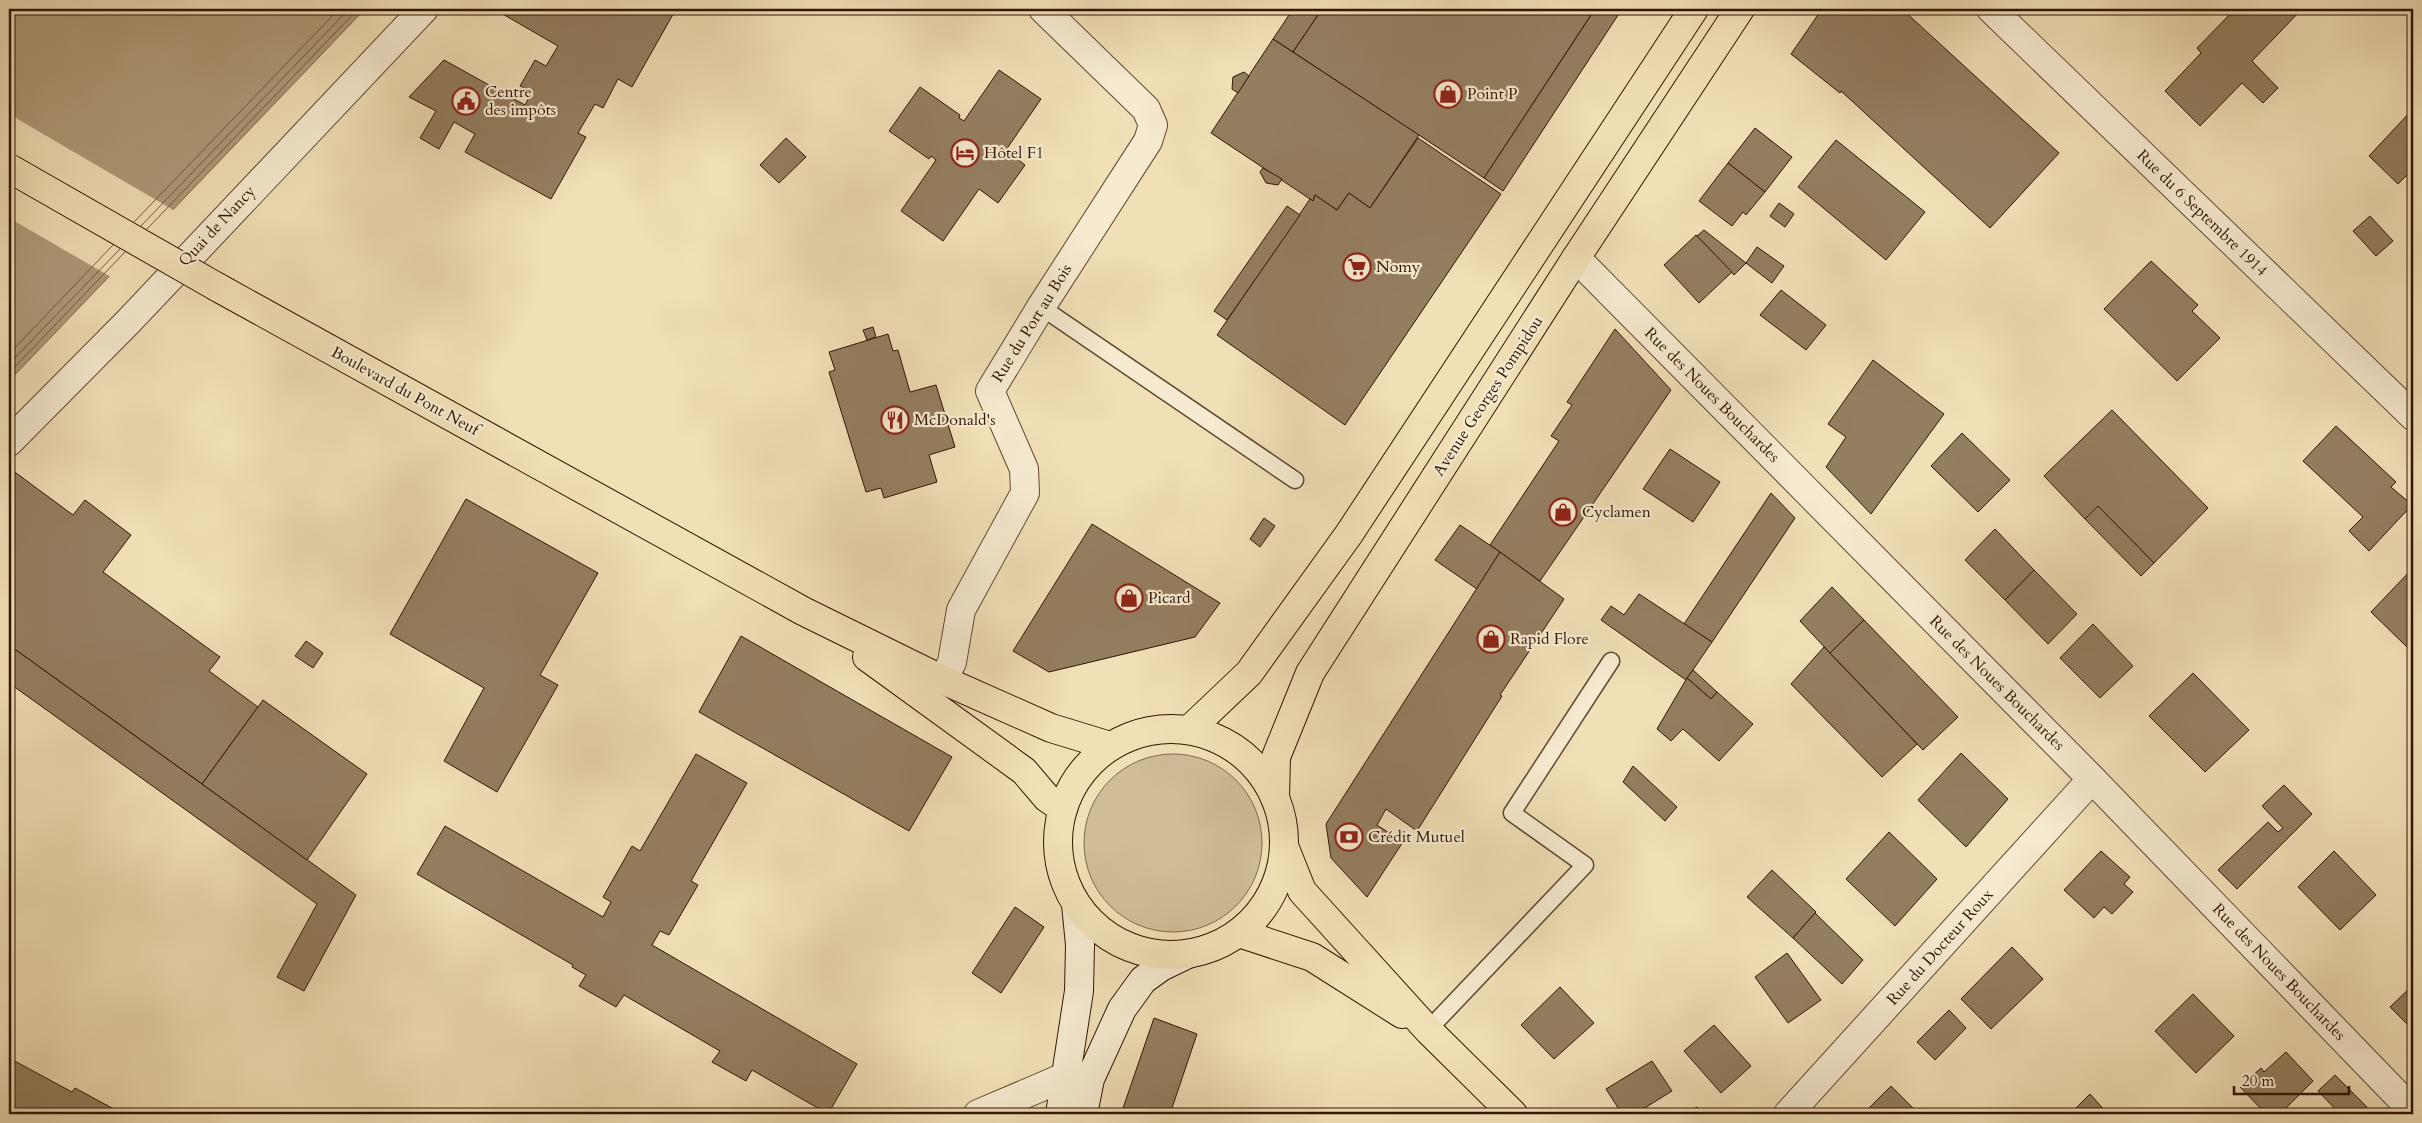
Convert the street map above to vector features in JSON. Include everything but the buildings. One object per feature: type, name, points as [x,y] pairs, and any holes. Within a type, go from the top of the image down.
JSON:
[{"type":"main road","points":[[1189,730],[1249,673],[1349,534],[1694,9]]},
{"type":"main road","name":"Avenue Georges Pompidou","points":[[1275,798],[1276,757],[1310,673],[1576,258],[1740,9]]},
{"type":"main road","name":"Boulevard du Pont Neuf","points":[[9,168],[217,287],[803,610]]},
{"type":"main road","points":[[803,610],[942,680],[1051,728],[1110,746]]},
{"type":"main road","points":[[803,610],[1024,771],[1047,798],[1063,809]]},
{"type":"main road","points":[[1168,729],[1189,730],[1220,740],[1247,758],[1258,770],[1275,798],[1281,814],[1284,846],[1282,866],[1267,904],[1254,920],[1239,933],[1206,950],[1188,954],[1154,954],[1128,946],[1110,937],[1094,924],[1076,904],[1062,870],[1059,830],[1063,809],[1081,774],[1094,759],[1110,746],[1148,731],[1168,729]]},
{"type":"main road","points":[[1284,846],[1302,891],[1428,1030],[1513,1114]]},
{"type":"main road","points":[[1239,933],[1312,957],[1428,1030]]},
{"type":"street","name":"Quai de Nancy","points":[[9,442],[128,322],[424,9]]},
{"type":"street","name":"Rue du Port au Bois","points":[[942,680],[952,662],[961,610],[1025,493],[1024,469],[990,391],[1041,307],[1148,142],[1153,126],[1146,109],[1042,9]]},
{"type":"street","name":"Rue du 6 Septembre 1914","points":[[1990,9],[2413,416]]},
{"type":"street","name":"Rue des Noues Bouchardes","points":[[1576,258],[2092,779],[2413,1111]]},
{"type":"street","name":"Rue du Docteur Roux","points":[[1788,1114],[2092,779]]},
{"type":"street","points":[[1060,1114],[1079,990],[1080,946],[1076,904]]},
{"type":"street","points":[[1083,1114],[1090,1079],[1122,1009],[1143,980],[1161,967],[1188,954]]},
{"type":"street","points":[[979,1113],[1067,1076]]},
{"type":"lane","points":[[1041,307],[1295,480]]},
{"type":"lane","points":[[1428,1030],[1584,865],[1512,813],[1611,661]]},
{"type":"shaded area","points":[[1173,754],[1207,761],[1222,769],[1236,780],[1247,794],[1255,809],[1262,843],[1255,877],[1247,892],[1236,906],[1222,917],[1207,925],[1173,932],[1139,925],[1124,917],[1110,906],[1099,892],[1091,877],[1084,843],[1091,809],[1099,794],[1110,780],[1124,769],[1139,761]]},
{"type":"water","points":[[9,9],[365,9],[9,381]]},
{"type":"pier","points":[[9,114],[175,211],[111,277],[9,218]]},
{"type":"place","name":"Point P","points":[[1448,94]]},
{"type":"place","name":"Centre des impôts","points":[[466,101]]},
{"type":"place","name":"Hôtel F1","points":[[965,153]]},
{"type":"place","name":"Nomy","points":[[1357,267]]},
{"type":"place","name":"McDonald's","points":[[895,420]]},
{"type":"place","name":"Cyclamen","points":[[1563,512]]},
{"type":"place","name":"Picard","points":[[1129,598]]},
{"type":"place","name":"Rapid Flore","points":[[1491,639]]},
{"type":"place","name":"Crédit Mutuel","points":[[1349,837]]}]
